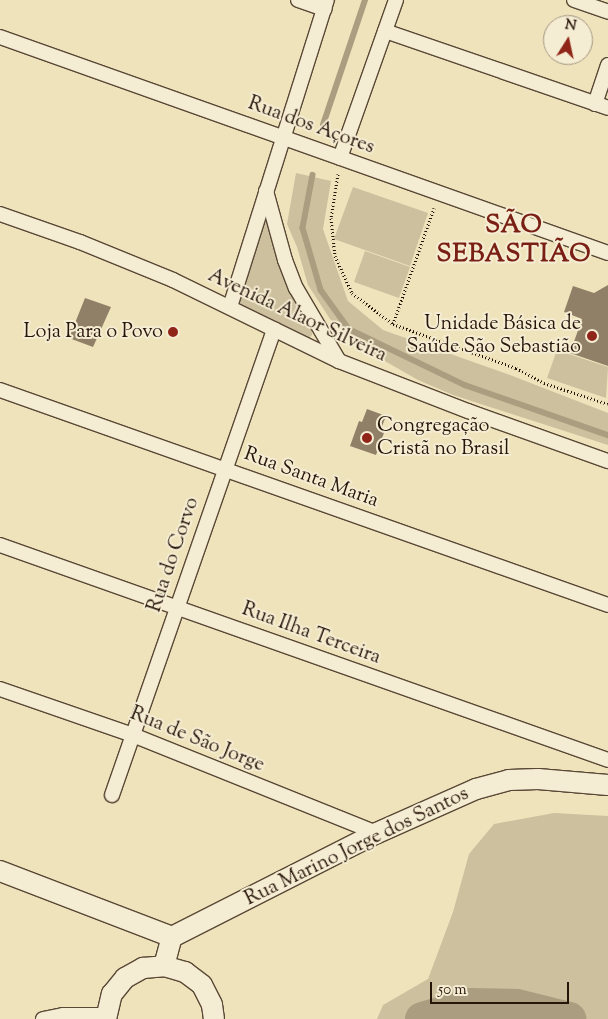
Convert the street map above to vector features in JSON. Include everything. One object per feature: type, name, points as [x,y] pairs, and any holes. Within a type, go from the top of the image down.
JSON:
[{"type":"street","points":[[230,308],[326,5],[298,0]]},
{"type":"street","points":[[340,158],[396,0]]},
{"type":"street","points":[[574,0],[608,12]]},
{"type":"street","points":[[385,31],[608,108]]},
{"type":"street","name":"Rua dos Açores","points":[[0,37],[608,253]]},
{"type":"street","points":[[594,104],[608,65]]},
{"type":"street","points":[[266,190],[296,288],[338,361]]},
{"type":"street","name":"Avenida Alaor Silveira","points":[[0,214],[124,260],[230,308],[338,361],[608,461]]},
{"type":"street","name":"Rua do Corvo","points":[[112,794],[274,329]]},
{"type":"street","name":"Rua Santa Maria","points":[[0,390],[608,605]]},
{"type":"street","name":"Rua Ilha Terceira","points":[[0,545],[608,760]]},
{"type":"street","name":"Rua de São Jorge","points":[[0,689],[133,735],[377,833]]},
{"type":"street","name":"Rua Marino Jorge dos Santos","points":[[172,937],[377,833],[476,789],[509,780],[538,779],[608,785]]},
{"type":"street","points":[[0,871],[172,937],[164,966]]},
{"type":"street","points":[[43,1019],[63,1015],[106,1017],[112,994],[125,978],[143,968],[164,966],[185,972],[202,985],[212,1005],[214,1019]]},
{"type":"path","points":[[340,158],[331,218],[335,256],[352,293],[393,324],[516,368],[544,383],[608,404]]},
{"type":"path","points":[[393,324],[439,193]]},
{"type":"shaded area","points":[[296,173],[331,181],[323,229],[348,301],[383,330],[510,375],[608,413],[608,445],[453,395],[418,380],[369,352],[330,319],[308,285],[297,247],[287,224]]},
{"type":"shaded area","points":[[353,187],[428,213],[410,266],[334,239]]},
{"type":"shaded area","points":[[266,222],[270,223],[279,262],[293,299],[312,328],[312,335],[308,340],[236,306],[262,225]]},
{"type":"shaded area","points":[[365,251],[410,267],[399,298],[354,282]]},
{"type":"shaded area","points":[[557,350],[608,367],[606,398],[547,378]]},
{"type":"shaded area","points":[[554,813],[608,816],[608,1019],[377,1019],[383,1005],[428,979],[453,912],[469,854],[494,824]]},
{"type":"building","name":"Unidade Básica de Saúde São Sebastião","points":[[608,285],[608,366],[570,353],[582,319],[564,312],[573,286],[594,293]]},
{"type":"building","points":[[85,298],[111,307],[93,347],[69,338]]},
{"type":"building","name":"Congregação Cristã no Brasil","points":[[367,409],[386,416],[381,429],[385,430],[376,455],[350,446],[359,421],[362,422]]},
{"type":"waterway","points":[[323,125],[365,0]]},
{"type":"waterway","points":[[313,175],[303,228],[321,290],[349,329],[465,385],[608,435]]},
{"type":"waterway","points":[[422,1019],[470,1005],[517,1006],[569,1019]]},
{"type":"place","name":"Loja Para o Povo","points":[[173,332]]},
{"type":"place","name":"Unidade Básica de Saúde São Sebastião","points":[[592,336]]},
{"type":"place","name":"Congregação Cristã no Brasil","points":[[367,438]]},
{"type":"district","name":"SÃO SEBASTIÃO","points":[[514,242]]}]
